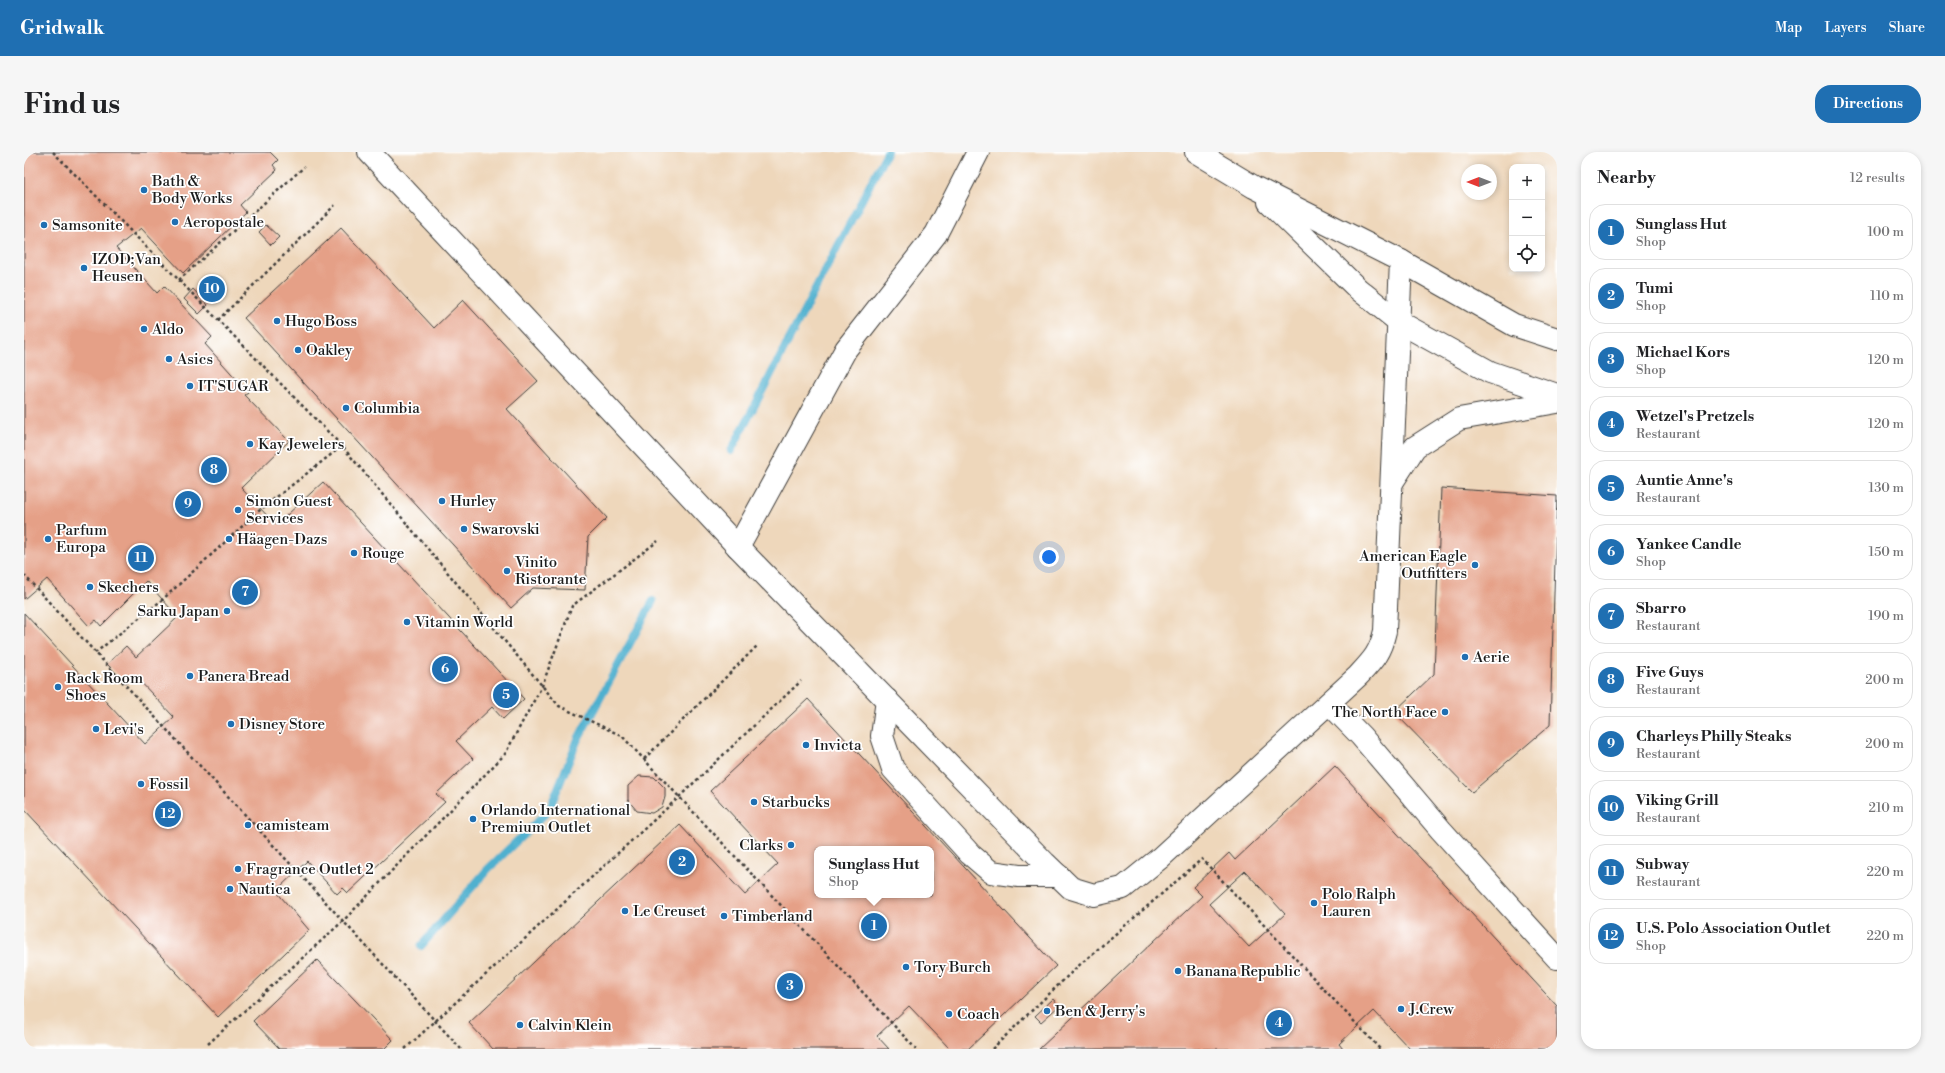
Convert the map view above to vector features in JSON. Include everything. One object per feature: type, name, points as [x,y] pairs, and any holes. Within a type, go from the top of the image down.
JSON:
[{"type":"lane","points":[[369,152],[738,547],[887,700],[1071,888],[1094,895],[1123,888],[1160,858],[1358,676],[1375,658],[1382,647],[1385,631],[1401,261]]},
{"type":"lane","points":[[738,547],[846,349],[936,234],[978,152]]},
{"type":"lane","points":[[1196,152],[1254,187],[1401,261],[1514,325],[1557,339]]},
{"type":"lane","points":[[1254,187],[1358,290],[1399,322],[1490,372],[1557,395]]},
{"type":"lane","points":[[1392,482],[1415,447],[1459,419],[1557,402]]},
{"type":"lane","points":[[887,700],[882,736],[893,769],[970,854],[991,872],[1019,876],[1059,876]]},
{"type":"lane","points":[[1329,703],[1361,736],[1441,830],[1557,958]]},
{"type":"path","points":[[53,152],[342,446],[559,706],[622,736],[916,1049]]},
{"type":"path","points":[[179,280],[304,167]]},
{"type":"path","points":[[218,320],[335,205]]},
{"type":"path","points":[[95,653],[162,600],[260,510],[342,446]]},
{"type":"path","points":[[208,1044],[343,921],[505,754],[542,686],[572,606],[658,541]]},
{"type":"path","points":[[24,575],[461,1049]]},
{"type":"path","points":[[644,759],[758,645]]},
{"type":"path","points":[[405,1049],[679,797],[801,681]]},
{"type":"path","points":[[992,1049],[1076,968],[1202,859],[1380,1049]]},
{"type":"shaded area","points":[[24,152],[1557,152],[1557,1049],[25,1049]]},
{"type":"building","points":[[24,152],[270,152],[278,160],[273,165],[277,170],[240,205],[246,212],[183,273],[141,228],[116,248],[157,293],[164,286],[212,337],[205,344],[248,392],[244,395],[289,441],[241,488],[276,525],[323,482],[524,699],[503,719],[492,707],[456,741],[473,759],[436,794],[445,802],[348,893],[343,888],[337,894],[307,861],[276,891],[309,930],[218,1017],[24,809],[24,613],[145,744],[174,717],[134,675],[126,683],[107,664],[126,646],[136,657],[178,617],[146,581],[101,626],[96,620],[89,626],[47,579],[24,599]]},
{"type":"building","points":[[266,225],[279,237],[271,245],[259,232]]},
{"type":"building","points":[[341,228],[434,328],[463,300],[538,381],[507,409],[607,518],[588,537],[585,590],[533,588],[511,608],[244,318]]},
{"type":"building","points":[[210,277],[224,292],[215,301],[200,286]]},
{"type":"building","points":[[193,289],[208,305],[199,314],[184,299]]},
{"type":"building","points":[[1441,488],[1557,496],[1550,725],[1472,792],[1394,712],[1434,674]]},
{"type":"building","points":[[808,699],[1056,966],[968,1049],[950,1049],[909,1006],[877,1036],[889,1049],[493,1049],[469,1023],[680,825],[745,895],[778,864],[710,791]]},
{"type":"building","points":[[1335,766],[1557,1006],[1557,1049],[1410,1049],[1374,1011],[1339,1044],[1343,1049],[1039,1049],[1202,896],[1193,887],[1229,853],[1235,860]],"holes":[[[1245,871],[1285,914],[1249,947],[1209,904]]]},
{"type":"building","points":[[639,776],[654,777],[665,788],[665,797],[662,807],[652,813],[637,811],[628,800],[628,786]]},
{"type":"building","points":[[317,960],[393,1040],[384,1049],[280,1049],[253,1021]]},
{"type":"building","name":"Ben & Jerry's","points":[[1053,999],[1059,1006],[1041,1022],[1035,1016]]},
{"type":"waterway","points":[[731,451],[887,152]]},
{"type":"waterway","points":[[421,946],[488,869],[549,810],[578,739],[653,601]]},
{"type":"place","name":"Bath & Body Works","points":[[144,190]]},
{"type":"place","name":"Aeropostale","points":[[175,222]]},
{"type":"place","name":"Samsonite","points":[[44,225]]},
{"type":"place","name":"IZOD;Van Heusen","points":[[84,268]]},
{"type":"place","name":"Viking Grill","points":[[212,289]]},
{"type":"place","name":"Hugo Boss","points":[[277,321]]},
{"type":"place","name":"Aldo","points":[[144,329]]},
{"type":"place","name":"Oakley","points":[[298,350]]},
{"type":"place","name":"Asics","points":[[169,359]]},
{"type":"place","name":"IT'SUGAR","points":[[190,386]]},
{"type":"place","name":"Columbia","points":[[346,408]]},
{"type":"place","name":"Kay Jewelers","points":[[250,444]]},
{"type":"place","name":"Five Guys","points":[[214,470]]},
{"type":"place","name":"Hurley","points":[[442,501]]},
{"type":"place","name":"Charleys Philly Steaks","points":[[188,504]]},
{"type":"place","name":"Simon Guest Services","points":[[238,510]]},
{"type":"place","name":"Swarovski","points":[[464,529]]},
{"type":"place","name":"Parfum Europa","points":[[48,539]]},
{"type":"place","name":"Häagen-Dazs","points":[[229,539]]},
{"type":"place","name":"Rouge","points":[[354,553]]},
{"type":"place","name":"Subway","points":[[141,558]]},
{"type":"place","name":"American Eagle Outfitters","points":[[1475,565]]},
{"type":"place","name":"Vinito Ristorante","points":[[507,571]]},
{"type":"place","name":"Skechers","points":[[90,587]]},
{"type":"place","name":"Sbarro","points":[[245,592]]},
{"type":"place","name":"Sarku Japan","points":[[227,611]]},
{"type":"place","name":"Vitamin World","points":[[407,622]]},
{"type":"place","name":"Aerie","points":[[1465,657]]},
{"type":"place","name":"Yankee Candle","points":[[445,669]]},
{"type":"place","name":"Panera Bread","points":[[190,676]]},
{"type":"place","name":"Rack Room Shoes","points":[[58,687]]},
{"type":"place","name":"Auntie Anne's","points":[[506,695]]},
{"type":"place","name":"The North Face","points":[[1445,712]]},
{"type":"place","name":"Disney Store","points":[[231,724]]},
{"type":"place","name":"Levi's","points":[[96,729]]},
{"type":"place","name":"Invicta","points":[[806,745]]},
{"type":"place","name":"Fossil","points":[[141,784]]},
{"type":"place","name":"Starbucks","points":[[754,802]]},
{"type":"place","name":"U.S. Polo Association Outlet","points":[[168,814]]},
{"type":"place","name":"Orlando International Premium Outlet","points":[[473,819]]},
{"type":"place","name":"camisteam","points":[[248,825]]},
{"type":"place","name":"Clarks","points":[[791,845]]},
{"type":"place","name":"Tumi","points":[[682,862]]},
{"type":"place","name":"Fragrance Outlet 2","points":[[238,869]]},
{"type":"place","name":"Nautica","points":[[230,889]]},
{"type":"place","name":"Polo Ralph Lauren","points":[[1314,903]]},
{"type":"place","name":"Le Creuset","points":[[625,911]]},
{"type":"place","name":"Timberland","points":[[724,916]]},
{"type":"place","name":"Sunglass Hut","points":[[874,926]]},
{"type":"place","name":"Tory Burch","points":[[906,967]]},
{"type":"place","name":"Banana Republic","points":[[1178,971]]},
{"type":"place","name":"Michael Kors","points":[[790,986]]},
{"type":"place","name":"J.Crew","points":[[1401,1009]]},
{"type":"place","name":"Ben & Jerry's","points":[[1047,1011]]},
{"type":"place","name":"Coach","points":[[949,1014]]},
{"type":"place","name":"Wetzel's Pretzels","points":[[1279,1023]]},
{"type":"place","name":"Calvin Klein","points":[[520,1025]]}]
